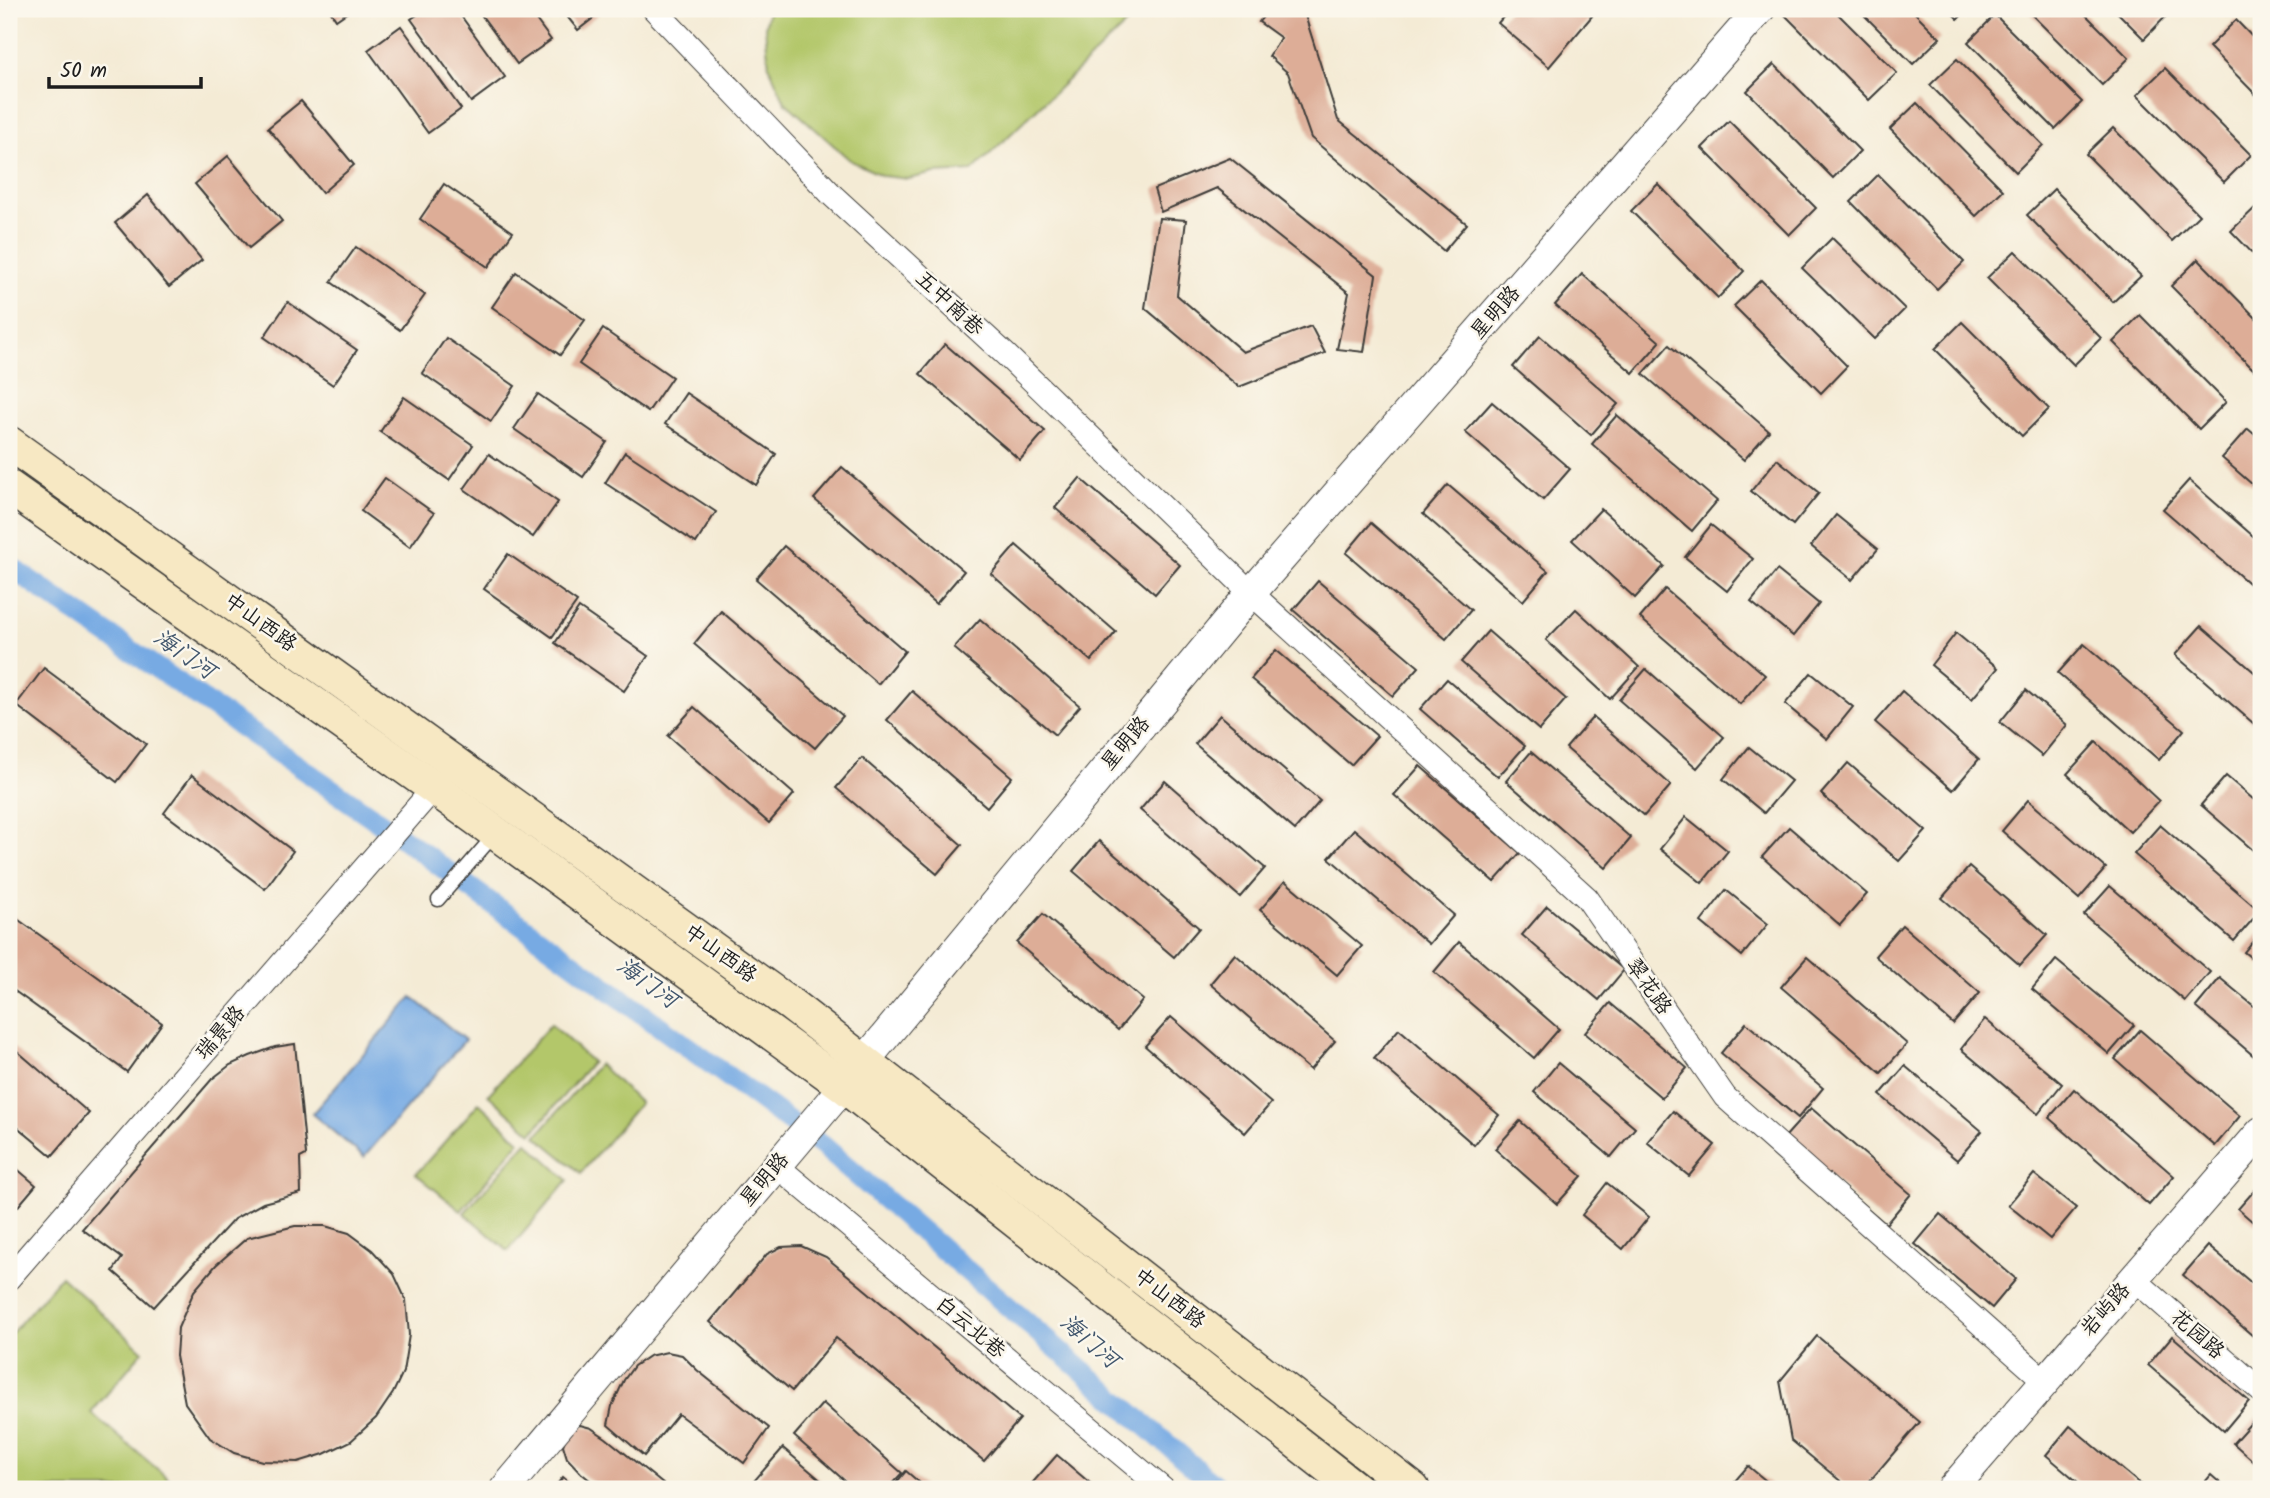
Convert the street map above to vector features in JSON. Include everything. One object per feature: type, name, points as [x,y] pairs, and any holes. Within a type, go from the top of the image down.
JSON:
[{"type":"main road","name":"中山西路","points":[[9,443],[790,1004],[847,1082],[1356,1489]]},
{"type":"main road","name":"中山西路","points":[[9,487],[486,845],[847,1082],[1413,1489]]},
{"type":"street","name":"五中南巷","points":[[654,9],[832,196],[1006,355],[1251,593]]},
{"type":"street","name":"星明路","points":[[505,1489],[847,1082],[1251,593],[1760,9]]},
{"type":"street","name":"翠花路","points":[[1251,593],[1587,898],[1725,1097],[2045,1381]]},
{"type":"street","name":"瑞景路","points":[[9,1278],[425,798]]},
{"type":"street","name":"岩屿路","points":[[1952,1489],[2261,1132]]},
{"type":"street","name":"白云北巷","points":[[777,1166],[1163,1489]]},
{"type":"street","name":"花园路","points":[[2133,1278],[2261,1391]]},
{"type":"lane","points":[[438,900],[486,845]]},
{"type":"green space","points":[[766,9],[1142,9],[972,171],[934,173],[909,179],[883,176],[851,161],[785,102],[769,67]]},
{"type":"green space","points":[[551,1024],[592,1062],[532,1133],[488,1095]]},
{"type":"green space","points":[[599,1064],[640,1103],[581,1173],[536,1136]]},
{"type":"green space","points":[[479,1103],[520,1141],[461,1211],[416,1174]]},
{"type":"green space","points":[[527,1142],[568,1180],[508,1251],[464,1213]]},
{"type":"green space","points":[[61,1276],[143,1351],[91,1413],[175,1484],[170,1489],[9,1487],[9,1336]]},
{"type":"water","points":[[412,997],[465,1040],[364,1157],[312,1114]]},
{"type":"building","points":[[329,9],[352,9],[336,20]]},
{"type":"building","points":[[426,9],[456,9],[505,77],[471,102],[411,19]]},
{"type":"building","points":[[477,9],[528,9],[551,40],[517,64]]},
{"type":"building","points":[[561,9],[605,9],[578,30]]},
{"type":"building","points":[[1269,9],[1303,9],[1338,120],[1467,224],[1444,251],[1311,138],[1288,73],[1269,56],[1281,38],[1259,22]]},
{"type":"building","points":[[1510,9],[1584,9],[1592,16],[1549,67],[1498,23]]},
{"type":"building","points":[[1787,9],[1833,9],[1897,73],[1869,100],[1783,13]]},
{"type":"building","points":[[1858,9],[1911,9],[1940,38],[1913,64]]},
{"type":"building","points":[[1948,9],[1968,9],[1958,19]]},
{"type":"building","points":[[2026,9],[2080,9],[2129,58],[2102,85]]},
{"type":"building","points":[[2114,9],[2167,9],[2170,12],[2144,39]]},
{"type":"building","points":[[1995,15],[2082,102],[2055,129],[1968,42]]},
{"type":"building","points":[[2236,20],[2261,46],[2261,100],[2209,47]]},
{"type":"building","points":[[401,26],[461,109],[428,133],[368,50]]},
{"type":"building","points":[[1957,59],[2043,145],[2016,172],[1930,85]]},
{"type":"building","points":[[1774,64],[1860,151],[1833,178],[1747,91]]},
{"type":"building","points":[[2165,68],[2251,155],[2224,182],[2137,95]]},
{"type":"building","points":[[301,101],[354,165],[322,193],[268,128]]},
{"type":"building","points":[[1917,103],[2003,190],[1976,216],[1890,129]]},
{"type":"building","points":[[1729,121],[1816,208],[1789,235],[1702,148]]},
{"type":"building","points":[[2113,128],[2199,215],[2172,241],[2086,154]]},
{"type":"building","points":[[228,156],[282,221],[249,248],[195,184]]},
{"type":"building","points":[[1230,158],[1376,275],[1364,352],[1337,349],[1349,293],[1217,188],[1161,212],[1154,189]]},
{"type":"building","points":[[1878,175],[1964,262],[1937,289],[1851,202]]},
{"type":"building","points":[[444,184],[513,232],[488,267],[420,219]]},
{"type":"building","points":[[1658,184],[1744,271],[1718,298],[1631,211]]},
{"type":"building","points":[[2054,189],[2141,276],[2113,302],[2027,215]]},
{"type":"building","points":[[148,195],[202,260],[169,287],[115,223]]},
{"type":"building","points":[[2258,205],[2261,208],[2261,262],[2231,231]]},
{"type":"building","points":[[1159,218],[1186,220],[1177,295],[1243,352],[1311,326],[1325,353],[1239,387],[1145,308]]},
{"type":"building","points":[[1832,238],[1905,309],[1875,339],[1802,268]]},
{"type":"building","points":[[356,247],[425,295],[400,330],[331,282]]},
{"type":"building","points":[[2015,251],[2101,338],[2074,365],[1987,278]]},
{"type":"building","points":[[2198,259],[2261,323],[2261,369],[2257,373],[2171,286]]},
{"type":"building","points":[[516,272],[585,320],[560,355],[492,307]]},
{"type":"building","points":[[1582,274],[1660,342],[1633,373],[1555,305]]},
{"type":"building","points":[[1761,280],[1847,366],[1821,393],[1734,306]]},
{"type":"building","points":[[288,302],[357,350],[333,385],[264,337]]},
{"type":"building","points":[[2140,315],[2226,402],[2199,429],[2113,342]]},
{"type":"building","points":[[1962,322],[2049,409],[2022,436],[1935,349]]},
{"type":"building","points":[[603,329],[672,377],[648,412],[579,364]]},
{"type":"building","points":[[1540,336],[1618,404],[1591,435],[1513,367]]},
{"type":"building","points":[[446,338],[515,386],[491,421],[422,373]]},
{"type":"building","points":[[945,344],[1045,431],[1020,460],[920,374]]},
{"type":"building","points":[[1669,345],[1769,431],[1744,460],[1643,374]]},
{"type":"building","points":[[686,393],[776,454],[756,485],[665,424]]},
{"type":"building","points":[[538,394],[607,442],[583,477],[514,429]]},
{"type":"building","points":[[404,397],[473,445],[449,480],[380,432]]},
{"type":"building","points":[[1492,402],[1570,469],[1543,500],[1465,432]]},
{"type":"building","points":[[1617,415],[1717,501],[1692,531],[1592,444]]},
{"type":"building","points":[[2248,429],[2261,440],[2261,492],[2222,458]]},
{"type":"building","points":[[625,452],[716,512],[696,543],[605,483]]},
{"type":"building","points":[[489,454],[558,502],[533,537],[464,489]]},
{"type":"building","points":[[1777,459],[1819,493],[1793,525],[1751,491]]},
{"type":"building","points":[[842,467],[964,571],[936,604],[814,499]]},
{"type":"building","points":[[385,478],[434,513],[410,547],[361,511]]},
{"type":"building","points":[[1080,478],[1180,565],[1155,594],[1055,508]]},
{"type":"building","points":[[2189,480],[2261,543],[2261,594],[2163,509]]},
{"type":"building","points":[[1448,485],[1548,571],[1523,601],[1423,514]]},
{"type":"building","points":[[1601,509],[1664,566],[1635,598],[1572,540]]},
{"type":"building","points":[[1836,515],[1878,549],[1852,580],[1811,546]]},
{"type":"building","points":[[1371,523],[1471,610],[1446,639],[1346,553]]},
{"type":"building","points":[[1711,525],[1753,559],[1727,591],[1685,557]]},
{"type":"building","points":[[1016,545],[1116,632],[1091,661],[991,574]]},
{"type":"building","points":[[784,546],[905,651],[878,684],[756,579]]},
{"type":"building","points":[[508,554],[577,602],[552,637],[484,589]]},
{"type":"building","points":[[1777,570],[1819,604],[1793,636],[1751,602]]},
{"type":"building","points":[[1318,581],[1419,667],[1393,696],[1293,610]]},
{"type":"building","points":[[1665,589],[1765,675],[1740,704],[1640,618]]},
{"type":"building","points":[[579,608],[648,656],[624,691],[555,643]]},
{"type":"building","points":[[1576,609],[1639,667],[1610,699],[1546,640]]},
{"type":"building","points":[[721,611],[843,716],[815,748],[694,644]]},
{"type":"building","points":[[980,619],[1080,706],[1055,735],[954,648]]},
{"type":"building","points":[[2201,626],[2261,678],[2261,730],[2175,655]]},
{"type":"building","points":[[1488,631],[1566,699],[1539,730],[1461,662]]},
{"type":"building","points":[[1956,633],[1998,668],[1972,699],[1931,665]]},
{"type":"building","points":[[2084,644],[2184,730],[2159,760],[2058,673]]},
{"type":"building","points":[[1276,650],[1377,736],[1351,765],[1251,679]]},
{"type":"building","points":[[44,668],[146,744],[117,782],[16,705]]},
{"type":"building","points":[[1646,669],[1724,737],[1697,768],[1619,700]]},
{"type":"building","points":[[1811,673],[1853,707],[1827,739],[1785,704]]},
{"type":"building","points":[[1447,679],[1525,746],[1498,777],[1420,709]]},
{"type":"building","points":[[2026,690],[2067,725],[2042,756],[2000,722]]},
{"type":"building","points":[[912,691],[1012,777],[987,807],[887,720]]},
{"type":"building","points":[[1902,691],[1979,759],[1953,790],[1875,722]]},
{"type":"building","points":[[694,707],[794,794],[769,823],[668,736]]},
{"type":"building","points":[[1220,715],[1320,801],[1295,830],[1195,744]]},
{"type":"building","points":[[1593,717],[1671,785],[1644,816],[1566,748]]},
{"type":"building","points":[[2096,742],[2159,801],[2130,832],[2067,774]]},
{"type":"building","points":[[1749,747],[1791,781],[1764,813],[1723,779]]},
{"type":"building","points":[[1531,752],[1631,838],[1606,868],[1506,781]]},
{"type":"building","points":[[862,758],[962,845],[937,874],[836,788]]},
{"type":"building","points":[[1848,763],[1926,831],[1899,861],[1821,794]]},
{"type":"building","points":[[1420,766],[1520,853],[1494,882],[1394,795]]},
{"type":"building","points":[[192,775],[293,851],[265,889],[164,813]]},
{"type":"building","points":[[2226,776],[2261,806],[2261,857],[2201,805]]},
{"type":"building","points":[[1165,781],[1265,868],[1240,897],[1140,810]]},
{"type":"building","points":[[2028,800],[2106,868],[2079,899],[2002,831]]},
{"type":"building","points":[[1686,817],[1728,851],[1702,883],[1660,849]]},
{"type":"building","points":[[2160,825],[2260,911],[2234,941],[2134,854]]},
{"type":"building","points":[[1789,827],[1867,894],[1840,925],[1762,857]]},
{"type":"building","points":[[1354,829],[1454,915],[1429,944],[1329,858]]},
{"type":"building","points":[[1099,841],[1199,928],[1174,957],[1073,871]]},
{"type":"building","points":[[1969,867],[2047,935],[2020,965],[1942,898]]},
{"type":"building","points":[[1285,881],[1362,946],[1337,975],[1260,910]]},
{"type":"building","points":[[2110,886],[2210,972],[2185,1001],[2084,915]]},
{"type":"building","points":[[1726,890],[1768,924],[1742,956],[1701,922]]},
{"type":"building","points":[[1547,906],[1624,970],[1599,1000],[1522,935]]},
{"type":"building","points":[[9,913],[162,1023],[127,1072],[9,987]]},
{"type":"building","points":[[1043,914],[1143,1000],[1118,1030],[1017,943]]},
{"type":"building","points":[[1902,925],[1980,993],[1953,1024],[1875,956]]},
{"type":"building","points":[[2261,931],[2261,966],[2244,952]]},
{"type":"building","points":[[1459,942],[1559,1029],[1534,1058],[1434,972]]},
{"type":"building","points":[[1235,954],[1335,1041],[1310,1070],[1210,984]]},
{"type":"building","points":[[1807,957],[1907,1044],[1881,1073],[1781,987]]},
{"type":"building","points":[[2056,960],[2134,1025],[2109,1054],[2032,989]]},
{"type":"building","points":[[2220,978],[2261,1012],[2261,1062],[2196,1007]]},
{"type":"building","points":[[1610,1003],[1687,1068],[1662,1098],[1585,1033]]},
{"type":"building","points":[[1171,1017],[1271,1103],[1245,1133],[1145,1046]]},
{"type":"building","points":[[1985,1019],[2062,1084],[2038,1114],[1961,1049]]},
{"type":"building","points":[[1746,1023],[1823,1088],[1798,1118],[1721,1053]]},
{"type":"building","points":[[1399,1029],[1499,1115],[1474,1145],[1374,1058]]},
{"type":"building","points":[[2140,1030],[2240,1116],[2215,1146],[2115,1059]]},
{"type":"building","points":[[9,1044],[89,1113],[52,1156],[9,1120]]},
{"type":"building","points":[[295,1044],[306,1155],[300,1158],[301,1193],[263,1203],[234,1219],[154,1307],[113,1271],[122,1258],[82,1229],[212,1079],[230,1065],[250,1056],[275,1047]]},
{"type":"building","points":[[1558,1063],[1635,1128],[1611,1157],[1534,1092]]},
{"type":"building","points":[[1905,1066],[1982,1131],[1957,1160],[1880,1095]]},
{"type":"building","points":[[2074,1089],[2174,1176],[2149,1205],[2049,1118]]},
{"type":"building","points":[[1811,1108],[1911,1194],[1886,1224],[1785,1137]]},
{"type":"building","points":[[1673,1111],[1715,1145],[1689,1176],[1647,1142]]},
{"type":"building","points":[[1520,1121],[1582,1176],[1557,1204],[1495,1149]]},
{"type":"building","points":[[9,1162],[36,1185],[9,1217]]},
{"type":"building","points":[[2034,1174],[2076,1208],[2050,1239],[2008,1205]]},
{"type":"building","points":[[1607,1183],[1649,1217],[1623,1249],[1582,1215]]},
{"type":"building","points":[[2261,1183],[2261,1229],[2238,1209]]},
{"type":"building","points":[[1940,1214],[2016,1279],[1992,1308],[1915,1244]]},
{"type":"building","points":[[295,1226],[325,1226],[349,1233],[372,1250],[394,1274],[406,1300],[409,1335],[403,1372],[393,1393],[376,1418],[351,1441],[324,1454],[298,1462],[262,1461],[234,1453],[210,1438],[185,1403],[176,1356],[178,1328],[194,1291],[216,1265],[247,1238]]},
{"type":"building","points":[[801,1246],[826,1257],[1020,1419],[984,1461],[836,1338],[792,1391],[710,1322],[767,1254],[781,1247]]},
{"type":"building","points":[[2208,1246],[2261,1291],[2261,1343],[2183,1275]]},
{"type":"building","points":[[1817,1336],[1920,1422],[1863,1489],[1850,1489],[1791,1440],[1780,1381]]},
{"type":"building","points":[[2172,1336],[2249,1401],[2224,1431],[2148,1365]]},
{"type":"building","points":[[667,1352],[682,1355],[769,1428],[744,1463],[678,1414],[644,1456],[608,1425],[612,1406],[634,1366],[649,1356]]},
{"type":"building","points":[[823,1403],[902,1473],[887,1489],[854,1489],[794,1436]]},
{"type":"building","points":[[2258,1415],[2261,1418],[2261,1468],[2233,1443]]},
{"type":"building","points":[[580,1425],[591,1428],[606,1438],[669,1489],[601,1489],[567,1458],[563,1445],[568,1433]]},
{"type":"building","points":[[2070,1426],[2146,1489],[2086,1489],[2046,1455]]},
{"type":"building","points":[[783,1448],[831,1489],[764,1489],[754,1481]]},
{"type":"building","points":[[1057,1455],[1097,1489],[1027,1489]]},
{"type":"building","points":[[1748,1466],[1776,1489],[1728,1489]]},
{"type":"building","points":[[906,1471],[927,1489],[891,1489]]},
{"type":"building","points":[[2211,1475],[2227,1489],[2199,1489]]},
{"type":"building","points":[[563,1477],[577,1489],[553,1489]]},
{"type":"waterway","name":"海门河","points":[[9,566],[398,835],[823,1146],[1219,1489]]}]
